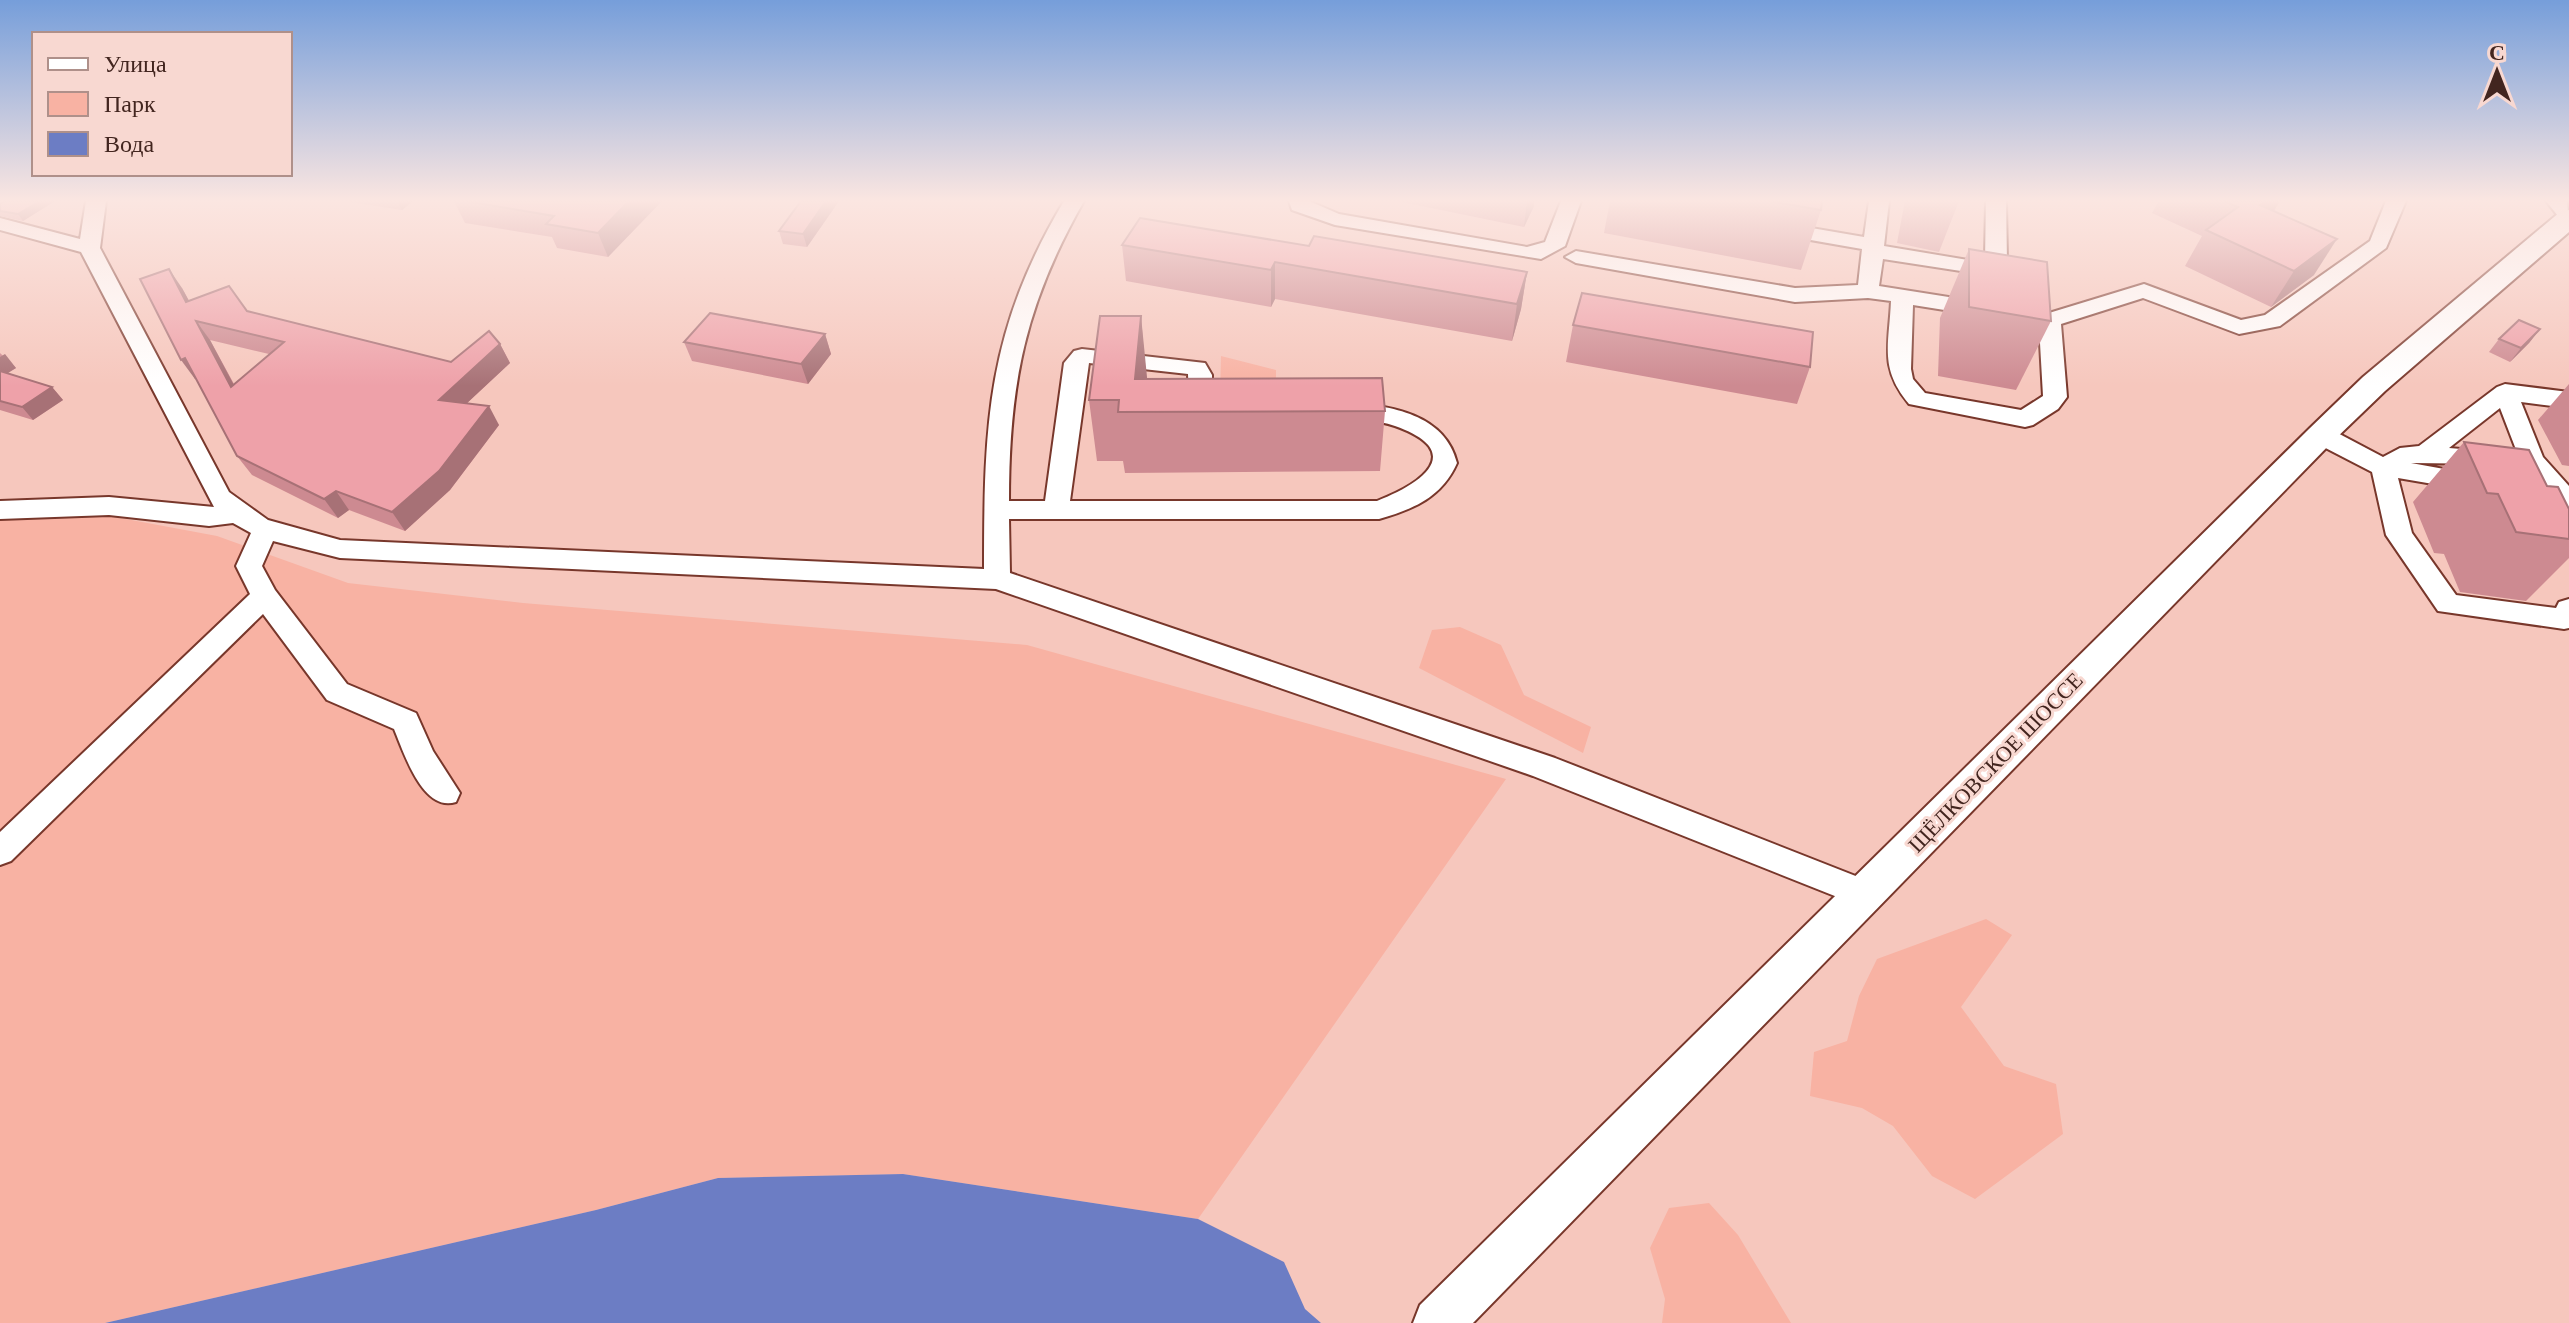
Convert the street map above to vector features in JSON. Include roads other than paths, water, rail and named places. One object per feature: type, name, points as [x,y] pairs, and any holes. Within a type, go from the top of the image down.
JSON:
[{"type":"main road","name":"ЩЁЛКОВСКОЕ ШОССЕ","points":[[1438,1323],[1513,1244],[2321,435],[2374,384],[2520,263]]},
{"type":"street","points":[[97,263],[219,497],[233,514],[265,531],[340,549],[997,579],[1544,767],[1865,894]]},
{"type":"street","points":[[997,579],[997,429],[1006,362],[1006,329],[1039,263]]},
{"type":"street","points":[[1609,263],[1795,295],[1868,291],[2050,320],[2144,291],[2239,327],[2272,321],[2353,263]]},
{"type":"street","points":[[1868,291],[1872,263]]},
{"type":"street","points":[[1952,263],[1990,267],[1994,263]]},
{"type":"street","points":[[1902,296],[1899,369],[1911,394],[1926,402],[2015,419],[2032,417],[2055,397],[2050,320]]},
{"type":"street","points":[[1056,510],[1076,363],[1082,356],[1197,368],[1203,408],[1227,411]]},
{"type":"street","points":[[2505,392],[2532,460],[2569,502]]},
{"type":"street","points":[[2424,455],[2505,392],[2569,400]]},
{"type":"street","points":[[997,510],[1379,510],[1406,502],[1432,487],[1443,476],[1445,460],[1441,447],[1422,429],[1399,416],[1370,410],[1323,410]]},
{"type":"street","points":[[2321,435],[2383,467],[2498,487]]},
{"type":"street","points":[[2383,467],[2409,454],[2532,460]]},
{"type":"street","points":[[2383,467],[2399,535],[2448,604],[2564,619],[2569,609]]},
{"type":"street","points":[[0,510],[109,506],[209,517],[233,514]]},
{"type":"street","points":[[265,531],[249,566],[265,596],[337,692],[406,721],[420,756],[445,793]]},
{"type":"street","points":[[0,852],[265,596]]},
{"type":"water","points":[[903,1174],[1198,1219],[1284,1262],[1305,1309],[1321,1323],[105,1323],[596,1210],[718,1178]]}]
